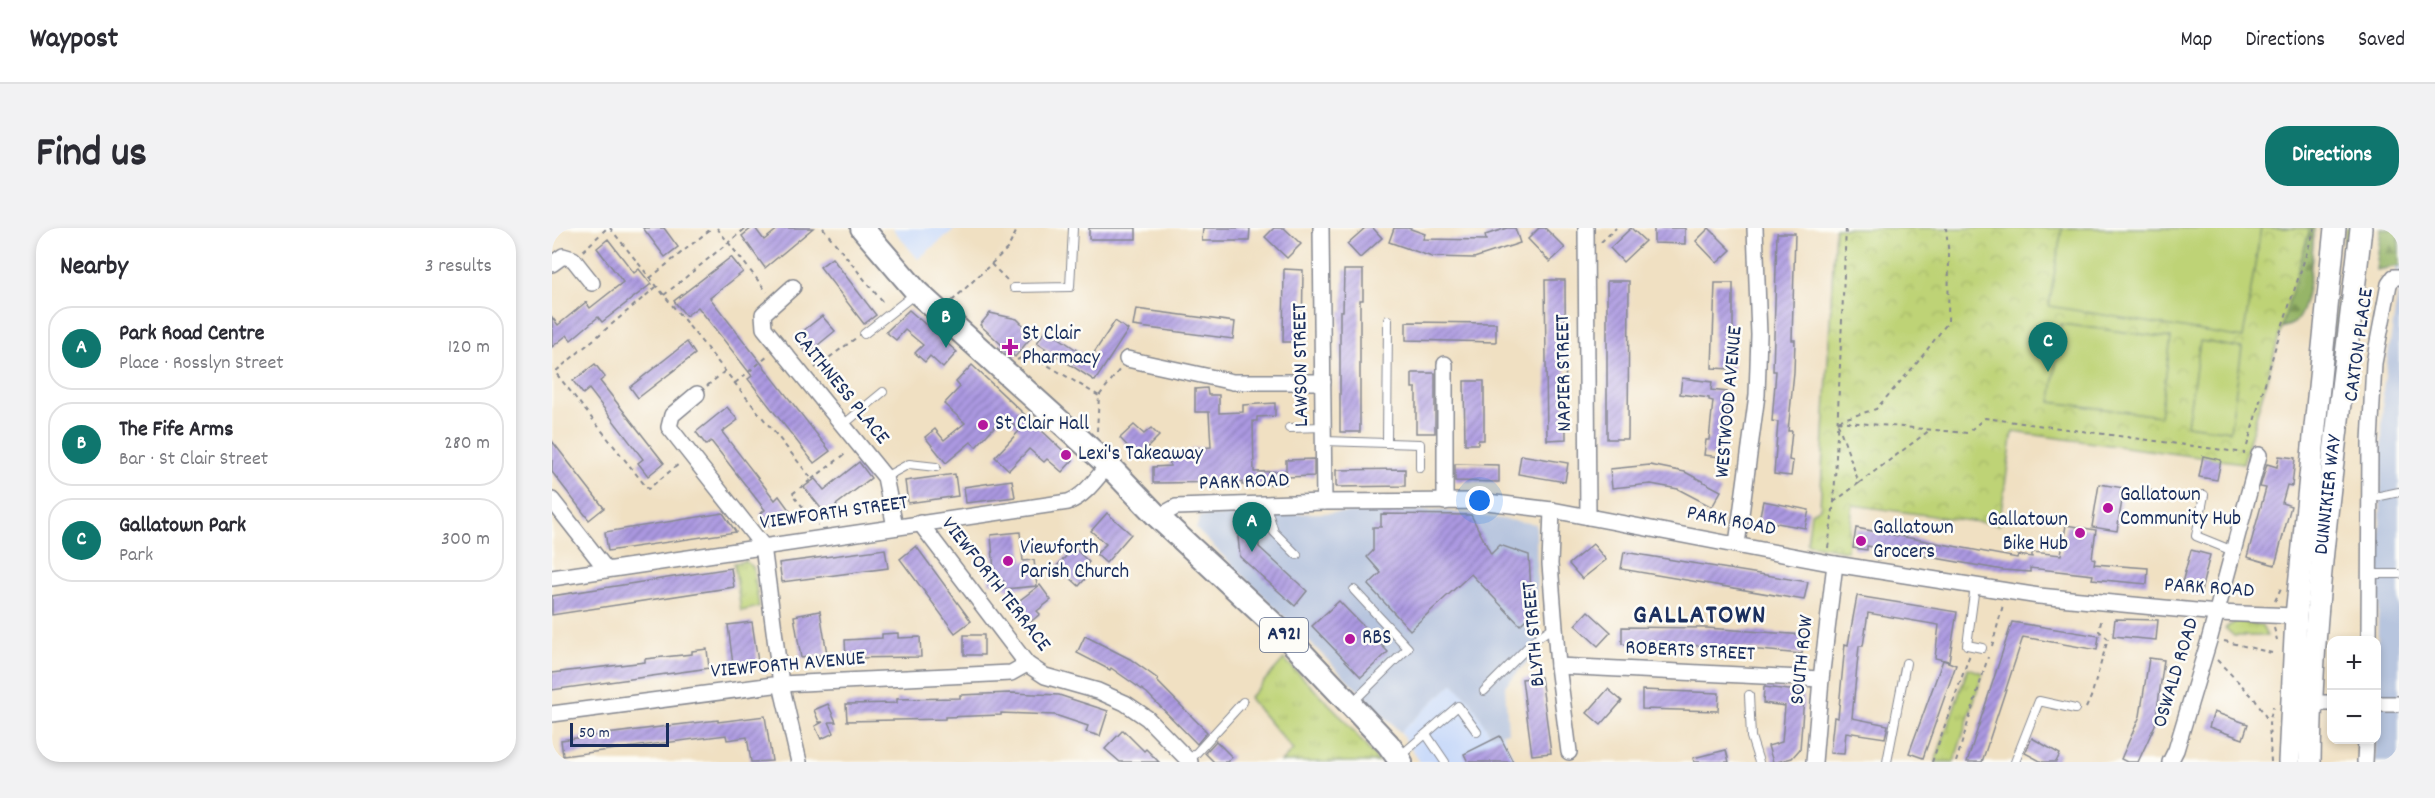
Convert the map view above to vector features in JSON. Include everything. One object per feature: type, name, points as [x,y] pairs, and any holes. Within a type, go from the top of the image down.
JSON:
[{"type":"main road","name":"A921","points":[[862,228],[917,292],[1108,465],[1158,517],[1282,632],[1388,744],[1399,760]]},
{"type":"main road","name":"DUNNIKIER WAY","points":[[2291,762],[2296,616],[2335,228]]},
{"type":"main road","name":"DUNNIKIER WAY","points":[[2310,762],[2321,703],[2324,550],[2361,228]]},
{"type":"main road","points":[[2296,616],[2305,616],[2310,609],[2324,550]]},
{"type":"main road","points":[[2291,762],[2303,708],[2321,703]]},
{"type":"street","name":"LAWSON STREET","points":[[1322,228],[1324,502]]},
{"type":"street","name":"NAPIER STREET","points":[[1586,228],[1588,517]]},
{"type":"street","name":"WESTWOOD AVENUE","points":[[1737,544],[1757,395],[1759,335],[1755,228]]},
{"type":"street","points":[[552,264],[563,256],[573,259],[592,283]]},
{"type":"street","name":"CAXTON PLACE","points":[[2369,636],[2370,442],[2374,363],[2389,284],[2394,277],[2399,277]]},
{"type":"street","name":"CAITHNESS PLACE","points":[[793,287],[763,314],[764,328],[885,477],[895,526]]},
{"type":"street","points":[[1127,359],[1233,382],[1323,382]]},
{"type":"street","points":[[1445,364],[1445,502]]},
{"type":"street","points":[[698,394],[672,415],[669,427],[763,546],[781,684],[799,762]]},
{"type":"street","name":"OSWALD ROAD","points":[[2170,762],[2176,750],[2217,613],[2233,551],[2252,454]]},
{"type":"street","name":"VIEWFORTH STREET","points":[[552,578],[1068,502],[1076,499],[1088,489],[1108,465]]},
{"type":"street","points":[[552,500],[606,569]]},
{"type":"street","name":"PARK ROAD","points":[[1158,517],[1176,507],[1265,503],[1479,501],[1552,510],[1830,563],[2007,591],[2217,613],[2296,616]]},
{"type":"street","name":"BLYTH STREET","points":[[1552,510],[1550,564],[1558,666],[1569,752]]},
{"type":"street","name":"VIEWFORTH TERRACE","points":[[920,523],[1027,664],[1045,676],[1098,691],[1125,703],[1148,718],[1190,762]]},
{"type":"street","name":"SOUTH ROW","points":[[1814,762],[1830,563]]},
{"type":"street","name":"VIEWFORTH AVENUE","points":[[552,714],[781,684],[1011,673],[1027,664]]},
{"type":"street","name":"ROBERTS STREET","points":[[1558,666],[1821,679]]},
{"type":"street","points":[[2381,704],[2399,704]]},
{"type":"street","points":[[2365,762],[2366,744]]},
{"type":"lane","points":[[1014,288],[1070,287],[1073,228]]},
{"type":"lane","points":[[864,334],[917,292]]},
{"type":"lane","points":[[1388,320],[1388,442]]},
{"type":"lane","points":[[843,425],[883,392]]},
{"type":"lane","points":[[1289,428],[1388,442],[1420,444],[1420,468]]},
{"type":"lane","points":[[885,477],[909,464],[936,467]]},
{"type":"lane","points":[[2371,498],[2399,492]]},
{"type":"lane","points":[[2203,498],[2196,536],[2233,551]]},
{"type":"lane","points":[[1265,503],[1274,532],[1297,555]]},
{"type":"lane","points":[[2370,574],[2399,574]]},
{"type":"lane","points":[[1974,586],[1967,645],[1982,648]]},
{"type":"lane","points":[[1350,705],[1408,648],[1354,590]]},
{"type":"lane","points":[[1484,691],[1537,638],[1555,626]]},
{"type":"lane","points":[[1887,762],[1906,663]]},
{"type":"lane","points":[[1749,695],[1751,737],[1759,762]]},
{"type":"lane","points":[[2015,762],[2039,701],[2075,709]]},
{"type":"lane","points":[[1190,762],[1243,702]]},
{"type":"lane","points":[[1399,760],[1458,706],[1477,732]]},
{"type":"lane","points":[[1426,734],[1445,762]]},
{"type":"path","points":[[573,259],[609,228],[812,479]]},
{"type":"path","points":[[650,278],[712,228]]},
{"type":"path","points":[[717,228],[775,303]]},
{"type":"path","points":[[664,295],[746,228]]},
{"type":"path","points":[[823,228],[891,313]]},
{"type":"path","points":[[940,313],[1008,248],[1018,228]]},
{"type":"path","points":[[1830,563],[1846,228]]},
{"type":"path","points":[[1837,421],[1876,409],[1917,363],[1948,321],[1949,256],[1946,228]]},
{"type":"path","points":[[1837,421],[1967,433],[1985,418],[2252,454],[2276,345],[2315,228]]},
{"type":"path","points":[[991,264],[1014,288]]},
{"type":"path","points":[[657,286],[555,372],[648,489],[691,454]]},
{"type":"path","points":[[804,376],[851,340],[864,334]]},
{"type":"path","points":[[735,383],[779,346]]},
{"type":"path","points":[[1000,368],[1029,354],[1099,396]]},
{"type":"path","points":[[1085,444],[1096,434],[1099,396],[1127,359]]},
{"type":"path","points":[[698,394],[725,371]]},
{"type":"path","points":[[1837,421],[1859,483]]},
{"type":"path","points":[[1834,502],[1930,430]]},
{"type":"path","points":[[829,537],[792,494],[858,444]]},
{"type":"path","points":[[2140,489],[2203,498]]},
{"type":"path","points":[[1956,762],[2007,591]]},
{"type":"path","points":[[2075,709],[2085,711],[2108,639],[2099,631],[2105,602]]},
{"type":"path","points":[[2210,637],[2272,652]]},
{"type":"path","points":[[2210,637],[2217,659],[2254,699],[2269,723]]},
{"type":"path","points":[[1932,762],[1973,646]]},
{"type":"shaded area","points":[[892,228],[956,228],[918,259]]},
{"type":"shaded area","points":[[2399,232],[2399,762],[2375,762],[2375,744],[2381,744],[2381,636],[2378,636],[2383,389],[2397,298],[2396,256]]},
{"type":"shaded area","points":[[1438,510],[1536,524],[1537,609],[1542,646],[1505,686],[1508,732],[1491,735],[1470,701],[1453,683],[1400,732],[1196,529],[1200,516]]},
{"type":"shaded area","points":[[1453,683],[1470,701],[1491,735],[1502,733],[1515,762],[1420,762],[1400,732]]},
{"type":"green space","points":[[1835,228],[2310,228],[2243,463],[2013,432],[1999,525],[1853,505],[1847,551],[1807,544],[1811,513],[1820,508]]},
{"type":"green space","points":[[2062,228],[2261,228],[2243,338],[2049,306]]},
{"type":"green space","points":[[2273,228],[2314,228],[2307,295],[2298,318],[2292,324],[2255,332]]},
{"type":"green space","points":[[2346,228],[2355,228],[2309,587],[2306,587]]},
{"type":"green space","points":[[2381,228],[2399,228],[2399,266],[2376,270]]},
{"type":"green space","points":[[2061,324],[2171,338],[2160,416],[2051,402]]},
{"type":"green space","points":[[2200,341],[2242,348],[2230,431],[2187,425]]},
{"type":"green space","points":[[745,561],[753,567],[759,607],[741,611],[734,563]]},
{"type":"green space","points":[[2237,621],[2261,625],[2267,636],[2234,636],[2225,628]]},
{"type":"green space","points":[[1284,659],[1339,714],[1379,762],[1281,762],[1293,750],[1249,698]]},
{"type":"green space","points":[[1968,668],[1983,673],[1954,762],[1935,762]]},
{"type":"building","points":[[643,228],[664,228],[678,247],[665,257]]},
{"type":"building","points":[[755,228],[764,240],[779,228],[813,228],[765,268],[742,236]]},
{"type":"building","points":[[1089,228],[1136,228],[1136,239],[1089,239]]},
{"type":"building","points":[[1203,228],[1250,228],[1249,241],[1202,241]]},
{"type":"building","points":[[1274,228],[1284,228],[1301,244],[1287,258],[1265,237]]},
{"type":"building","points":[[1365,228],[1373,228],[1382,238],[1360,258],[1347,244]]},
{"type":"building","points":[[1394,228],[1408,228],[1425,234],[1423,239],[1486,240],[1485,235],[1507,228],[1515,228],[1520,243],[1474,258],[1432,257],[1389,242]]},
{"type":"building","points":[[1539,228],[1545,228],[1565,248],[1550,262],[1528,239]]},
{"type":"building","points":[[1631,228],[1645,241],[1623,262],[1610,248]]},
{"type":"building","points":[[1654,228],[1685,228],[1685,244],[1654,243]]},
{"type":"building","points":[[1709,228],[1731,250],[1717,263],[1696,241]]},
{"type":"building","points":[[1777,233],[1795,233],[1792,340],[1795,340],[1794,372],[1788,431],[1792,431],[1789,460],[1793,461],[1791,476],[1774,474],[1778,422],[1772,421],[1776,371],[1773,371]]},
{"type":"building","points":[[608,239],[634,273],[639,269],[651,284],[602,322],[598,317],[571,340],[567,335],[552,347],[552,317],[558,325],[586,302],[590,308],[623,282],[597,248]]},
{"type":"building","points":[[731,257],[743,272],[710,298],[830,451],[814,463],[748,379],[752,376],[698,307],[686,316],[674,301]]},
{"type":"building","points":[[832,258],[876,315],[864,324],[820,267]]},
{"type":"building","points":[[1284,269],[1303,270],[1302,342],[1283,342]]},
{"type":"building","points":[[1344,270],[1363,270],[1363,300],[1360,300],[1360,432],[1340,432],[1340,311],[1343,311]]},
{"type":"building","points":[[1545,280],[1565,280],[1566,439],[1547,440]]},
{"type":"building","points":[[1607,281],[1629,281],[1628,439],[1607,439]]},
{"type":"building","points":[[1715,283],[1733,283],[1733,369],[1712,368]]},
{"type":"building","points":[[1136,309],[1235,322],[1233,339],[1133,326]]},
{"type":"building","points":[[909,310],[957,352],[943,368],[930,356],[925,362],[915,353],[923,345],[905,330],[896,340],[886,332]]},
{"type":"building","points":[[990,313],[1017,319],[1033,335],[1015,357],[980,325]]},
{"type":"building","points":[[822,316],[835,331],[807,354],[794,338]]},
{"type":"building","points":[[1115,321],[1128,330],[1095,381],[1037,343],[1046,329],[1090,359]]},
{"type":"building","points":[[1406,322],[1496,323],[1496,342],[1406,340]]},
{"type":"building","points":[[687,342],[695,354],[638,398],[630,387]]},
{"type":"building","points":[[595,364],[605,377],[600,381],[664,463],[648,476],[638,463],[643,459],[589,389],[583,394],[573,381]]},
{"type":"building","points":[[972,365],[1073,460],[1062,472],[1047,459],[1044,462],[1029,449],[1009,470],[995,457],[1020,430],[1004,416],[976,447],[971,442],[946,463],[925,437],[935,429],[944,440],[965,423],[944,404],[960,387],[956,382]]},
{"type":"building","points":[[1412,373],[1435,373],[1435,433],[1416,433],[1416,388],[1412,388]]},
{"type":"building","points":[[1682,378],[1712,382],[1711,390],[1727,392],[1721,457],[1704,455],[1706,440],[1709,440],[1713,401],[1709,398],[1680,394]]},
{"type":"building","points":[[1464,381],[1484,381],[1484,440],[1478,440],[1478,444],[1465,444]]},
{"type":"building","points":[[1207,388],[1208,395],[1219,395],[1219,413],[1243,412],[1243,405],[1275,403],[1275,416],[1257,417],[1257,421],[1253,421],[1254,472],[1286,471],[1286,484],[1153,483],[1153,467],[1170,466],[1169,452],[1211,447],[1209,412],[1195,412],[1195,389]]},
{"type":"building","points":[[727,407],[738,420],[722,432],[775,500],[779,496],[790,511],[770,527],[760,514],[765,510],[711,441],[706,445],[696,432]]},
{"type":"building","points":[[1134,425],[1144,434],[1151,428],[1159,436],[1138,457],[1120,438]]},
{"type":"building","points":[[552,441],[604,508],[589,520],[552,472]]},
{"type":"building","points":[[1521,455],[1568,463],[1565,482],[1518,474]]},
{"type":"building","points":[[2203,456],[2221,460],[2217,480],[2199,477]]},
{"type":"building","points":[[2279,456],[2295,458],[2292,486],[2287,485],[2282,503],[2291,506],[2275,565],[2247,557],[2266,488],[2260,487],[2267,464],[2277,467]]},
{"type":"building","points":[[1314,459],[1314,476],[1286,477],[1286,460]]},
{"type":"building","points":[[859,462],[871,478],[836,505],[838,508],[827,516],[804,487],[815,479],[824,490]]},
{"type":"building","points":[[1455,464],[1499,465],[1499,482],[1455,481]]},
{"type":"building","points":[[1650,465],[1685,472],[1721,491],[1712,507],[1678,489],[1651,484],[1612,488],[1610,469]]},
{"type":"building","points":[[1405,469],[1405,486],[1336,487],[1336,470]]},
{"type":"building","points":[[955,474],[958,496],[908,503],[905,481]]},
{"type":"building","points":[[1012,480],[1015,497],[966,503],[964,487]]},
{"type":"building","name":"Gallatown Community Hub","points":[[2099,484],[2124,488],[2117,531],[2092,527]]},
{"type":"building","points":[[1763,501],[1809,510],[1805,528],[1759,520]]},
{"type":"building","points":[[723,513],[736,532],[608,551],[605,532]]},
{"type":"building","points":[[1107,513],[1131,534],[1106,563],[1096,554],[1106,544],[1091,531]]},
{"type":"building","points":[[1381,514],[1471,515],[1491,554],[1500,545],[1529,555],[1532,613],[1520,625],[1471,574],[1410,630],[1368,585],[1381,573],[1367,557],[1373,551],[1373,527],[1381,527]]},
{"type":"building","points":[[1257,525],[1259,547],[1307,591],[1295,606],[1240,557],[1237,527]]},
{"type":"building","points":[[2066,525],[2096,530],[2092,558],[2095,559],[2094,564],[2148,568],[2147,584],[2092,579],[2093,575],[2030,568],[2030,572],[2003,570],[1867,546],[1867,550],[1853,548],[1856,528],[2017,558],[2018,555],[2032,557],[2032,552],[2061,555]]},
{"type":"building","name":"Viewforth Parish Church","points":[[1020,532],[1023,561],[1034,560],[1037,586],[1005,589],[1004,581],[989,583],[988,571],[994,570],[991,535]]},
{"type":"building","points":[[1593,544],[1606,560],[1582,579],[1569,564]]},
{"type":"building","points":[[916,546],[971,621],[955,633],[900,559]]},
{"type":"building","points":[[1074,548],[1089,562],[1080,572],[1086,578],[1079,586],[1057,566]]},
{"type":"building","points":[[885,549],[888,568],[782,582],[779,563]]},
{"type":"building","points":[[2191,550],[2210,555],[2200,595],[2180,590]]},
{"type":"building","points":[[1624,552],[1808,582],[1804,600],[1621,569]]},
{"type":"building","points":[[731,568],[734,587],[552,615],[552,596]]},
{"type":"building","points":[[1040,585],[1051,600],[1037,611],[1040,614],[1027,625],[1012,606]]},
{"type":"building","points":[[1857,596],[1957,612],[1949,661],[1935,658],[1939,625],[1868,613],[1863,646],[1859,646],[1852,718],[1888,725],[1885,738],[1846,732],[1844,754],[1830,753],[1834,717],[1838,718],[1845,644],[1848,645]]},
{"type":"building","name":"RBS","points":[[1339,601],[1388,652],[1361,677],[1312,626]]},
{"type":"building","points":[[820,611],[827,654],[801,658],[794,616]]},
{"type":"building","points":[[1588,611],[1611,632],[1598,646],[1575,625]]},
{"type":"building","points":[[2115,619],[2158,620],[2156,640],[2113,636]]},
{"type":"building","points":[[752,622],[758,662],[733,665],[728,625]]},
{"type":"building","points":[[2012,622],[2099,636],[2097,650],[2023,637],[1982,762],[1967,762]]},
{"type":"building","points":[[1622,627],[1707,628],[1804,635],[1802,654],[1715,646],[1622,644]]},
{"type":"building","points":[[898,633],[898,638],[920,637],[921,657],[846,658],[845,640],[882,638],[882,634]]},
{"type":"building","points":[[964,635],[984,635],[984,655],[964,655]]},
{"type":"building","points":[[1085,636],[1130,659],[1158,679],[1157,681],[1207,732],[1197,744],[1147,693],[1111,668],[1110,670],[1077,653]]},
{"type":"building","points":[[707,649],[709,668],[552,690],[552,673],[645,662],[645,659],[692,654],[692,651]]},
{"type":"building","points":[[2149,658],[2164,660],[2155,725],[2138,762],[2127,762],[2121,759],[2140,716]]},
{"type":"building","points":[[1943,660],[1956,665],[1923,758],[1909,753]]},
{"type":"building","points":[[1541,677],[1551,753],[1532,755],[1522,679]]},
{"type":"building","points":[[1764,687],[1797,691],[1804,697],[1800,749],[1792,758],[1773,762],[1768,746],[1782,742],[1785,706],[1763,703]]},
{"type":"building","points":[[1608,689],[1622,701],[1601,725],[1587,713]]},
{"type":"building","points":[[1642,690],[1719,693],[1718,711],[1642,709]]},
{"type":"building","points":[[1011,693],[1059,695],[1108,711],[1100,736],[1086,732],[1088,726],[1055,715],[1001,713],[1001,715],[945,717],[945,719],[847,721],[846,704],[897,703],[897,699],[960,698],[960,695]]},
{"type":"building","points":[[828,704],[836,722],[829,722],[834,733],[821,739],[815,726],[823,722],[819,722],[814,710]]},
{"type":"building","points":[[2214,712],[2248,724],[2243,739],[2209,727]]},
{"type":"building","points":[[765,716],[772,761],[751,762],[747,737],[727,740],[726,735],[563,756],[561,740]]},
{"type":"building","points":[[1123,730],[1159,762],[1120,762],[1105,749]]},
{"type":"building","points":[[1500,736],[1513,762],[1468,762],[1464,754]]},
{"type":"building","points":[[2032,738],[2060,754],[2056,762],[2042,762],[2025,753]]},
{"type":"building","points":[[1216,741],[1232,757],[1227,762],[1214,762],[1205,753]]},
{"type":"building","points":[[1726,750],[1729,762],[1694,762],[1693,758]]},
{"type":"place","name":"St Clair Pharmacy","points":[[1010,347]]},
{"type":"place","name":"The Fife Arms","points":[[946,348]]},
{"type":"place","name":"Gallatown Park","points":[[2048,372]]},
{"type":"place","name":"St Clair Hall","points":[[983,425]]},
{"type":"place","name":"Lexi's Takeaway","points":[[1066,455]]},
{"type":"place","name":"Gallatown Community Hub","points":[[2108,508]]},
{"type":"place","name":"Gallatown Bike Hub","points":[[2080,533]]},
{"type":"place","name":"Gallatown Grocers","points":[[1861,541]]},
{"type":"place","name":"Park Road Centre","points":[[1252,552]]},
{"type":"place","name":"Viewforth Parish Church","points":[[1008,561]]},
{"type":"place","name":"RBS","points":[[1350,639]]},
{"type":"district","name":"GALLATOWN","points":[[1700,616]]}]
